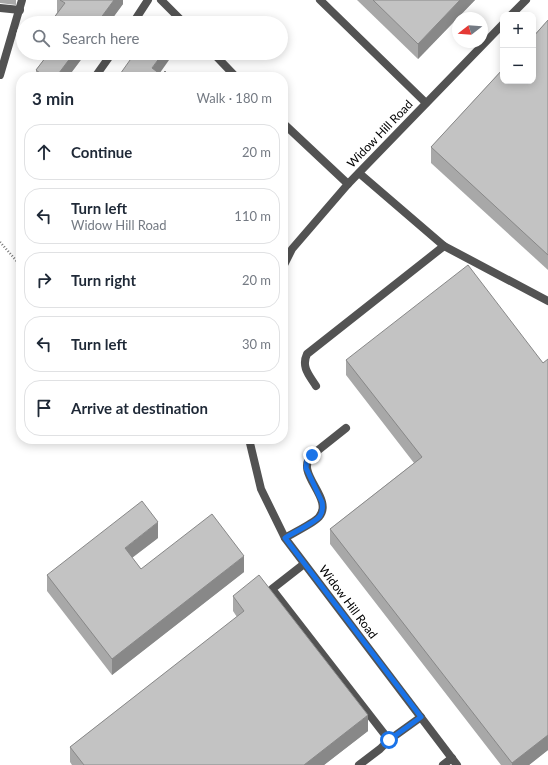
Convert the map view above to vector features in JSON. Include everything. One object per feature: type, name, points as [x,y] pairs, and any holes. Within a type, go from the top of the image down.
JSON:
[{"type":"street","points":[[18,16],[22,0]]},
{"type":"street","points":[[138,16],[148,0]]},
{"type":"street","points":[[161,0],[177,16]]},
{"type":"street","points":[[320,0],[426,103]]},
{"type":"street","points":[[514,12],[526,0]]},
{"type":"street","points":[[0,8],[20,10]]},
{"type":"street","points":[[0,75],[16,23]]},
{"type":"street","name":"Widow Hill Road","points":[[288,256],[292,248],[348,184],[500,27]]},
{"type":"street","points":[[99,72],[107,60]]},
{"type":"street","points":[[220,60],[231,72]]},
{"type":"street","points":[[288,128],[348,184]]},
{"type":"street","points":[[359,173],[444,246],[548,301]]},
{"type":"street","points":[[316,386],[306,369],[304,361],[307,354],[444,246]]},
{"type":"street","points":[[285,538],[319,518],[323,507],[322,502],[308,472],[306,463],[307,459],[346,428]]},
{"type":"street","name":"Widow Hill Road","points":[[250,444],[261,489],[285,538],[454,762]]},
{"type":"street","points":[[304,564],[272,589],[389,740]]},
{"type":"street","points":[[359,765],[389,740],[421,717]]},
{"type":"street","points":[[443,765],[454,762]]},
{"type":"path","points":[[0,242],[16,260]]},
{"type":"building","points":[[60,0],[114,0],[102,16],[55,16],[65,3]]},
{"type":"building","points":[[373,0],[460,0],[418,44]]},
{"type":"building","points":[[548,20],[548,255],[431,147],[500,72],[500,84],[536,84],[536,34]]},
{"type":"building","points":[[44,60],[69,60],[60,72],[39,72],[36,70]]},
{"type":"building","points":[[130,60],[158,60],[152,68],[157,72],[122,72]]},
{"type":"building","points":[[468,265],[543,363],[548,359],[548,735],[512,763],[330,529],[422,457],[346,360]]},
{"type":"building","points":[[142,501],[158,522],[125,548],[141,569],[212,514],[244,556],[112,659],[47,575]]},
{"type":"building","points":[[259,575],[368,715],[304,765],[84,765],[70,747],[244,611],[233,596]]},
{"type":"route","points":[[312,455],[307,459],[306,468],[322,502],[322,512],[319,518],[285,538],[421,717],[389,740]]}]
